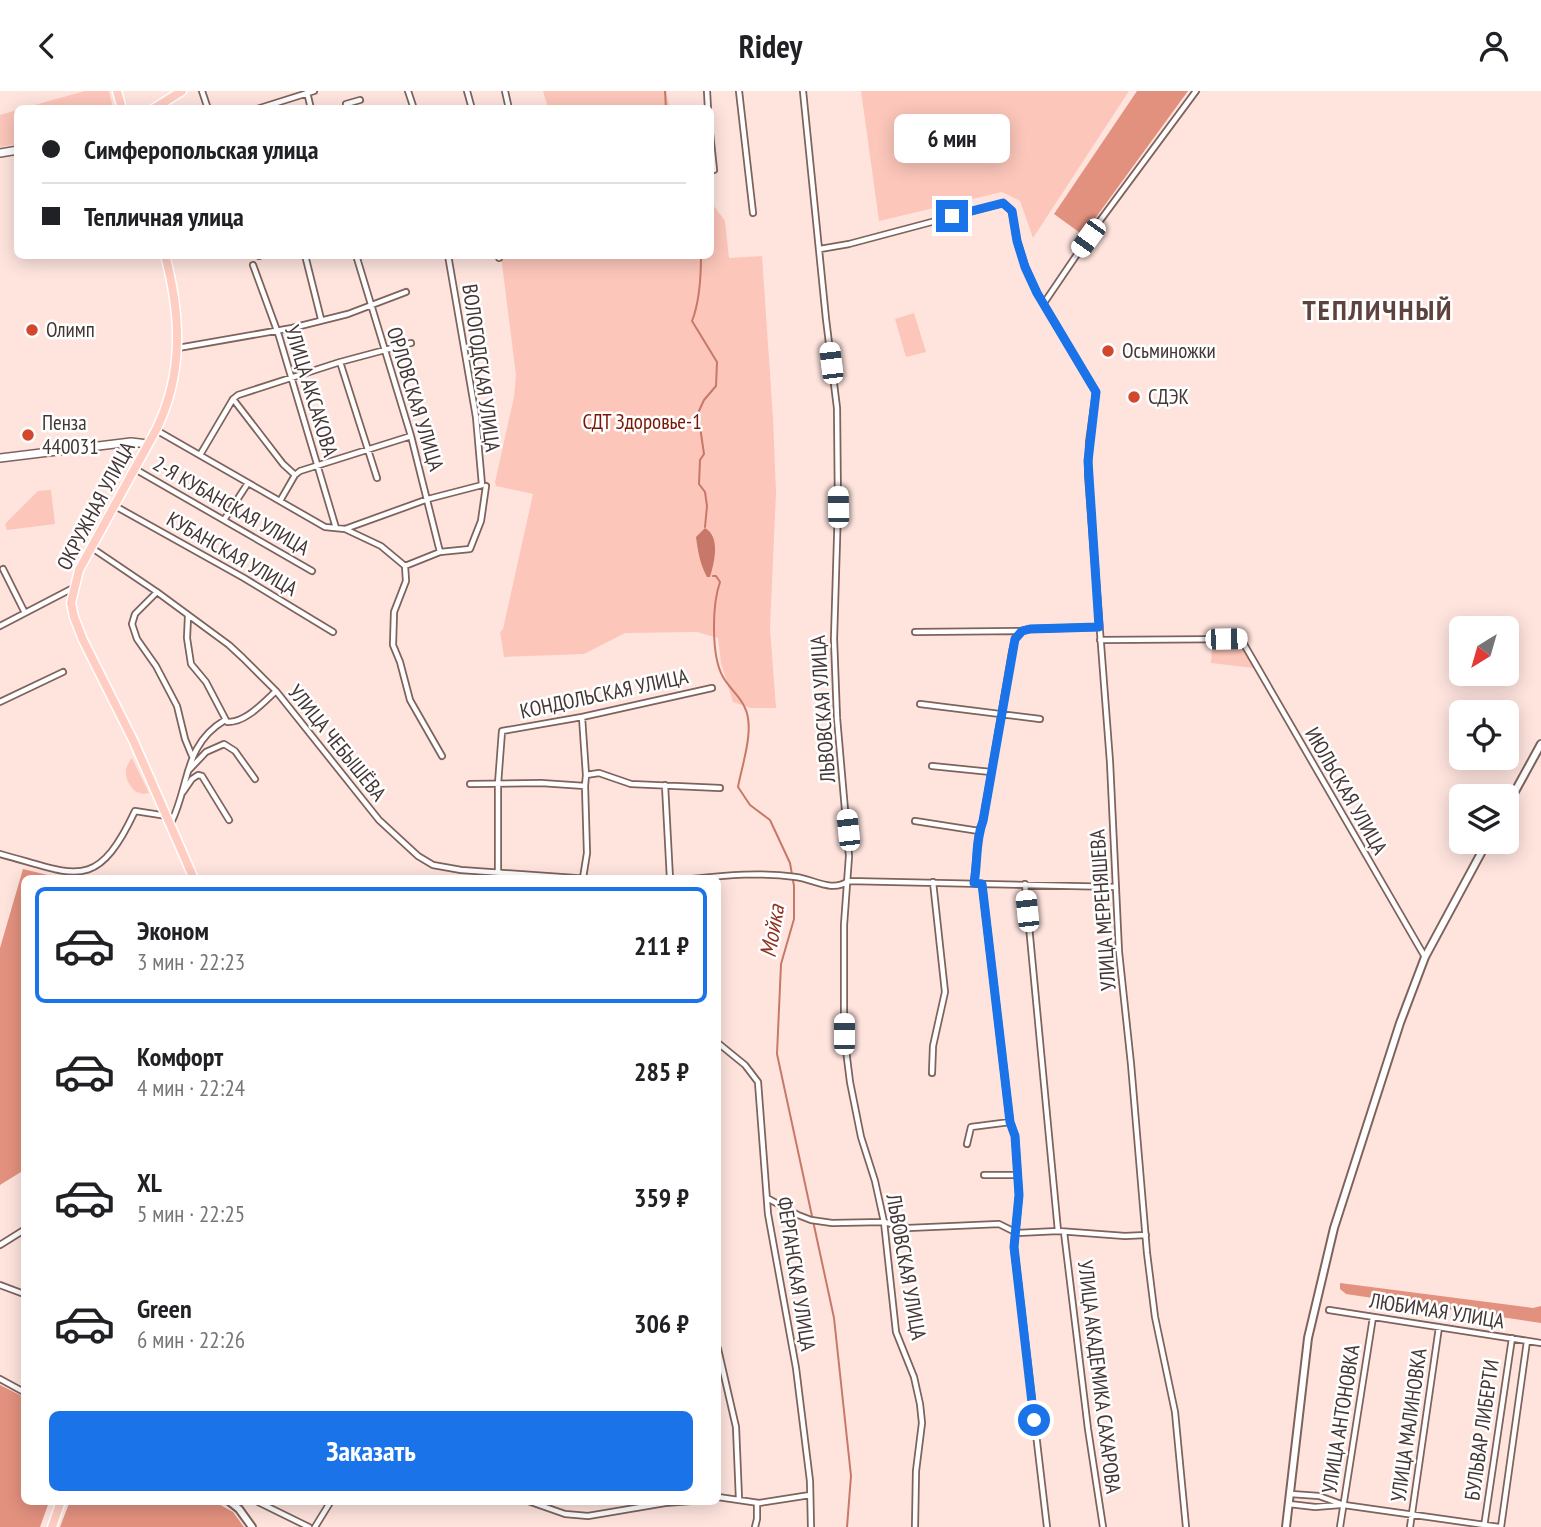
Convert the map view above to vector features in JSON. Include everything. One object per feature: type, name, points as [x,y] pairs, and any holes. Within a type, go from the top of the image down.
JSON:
[{"type":"main road","points":[[159,105],[182,91]]},
{"type":"main road","name":"ОКРУЖНАЯ УЛИЦА","points":[[166,259],[174,295],[178,348],[174,382],[156,429],[79,570],[71,603],[74,617],[134,741],[192,875]]},
{"type":"main road","points":[[0,459],[131,442],[148,444]]},
{"type":"main road","points":[[52,1527],[60,1505]]},
{"type":"street","points":[[270,105],[314,91]]},
{"type":"street","points":[[739,91],[753,213]]},
{"type":"street","name":"ЛЬВОВСКАЯ УЛИЦА","points":[[803,91],[837,408],[838,507],[834,626],[837,718],[848,830],[848,881],[844,925],[844,1034],[860,1137],[875,1181],[884,1222],[896,1332],[914,1377],[921,1414],[915,1527]]},
{"type":"street","points":[[1044,303],[1099,222],[1196,91]]},
{"type":"street","points":[[346,105],[360,100]]},
{"type":"street","name":"УЛИЦА МЕРЕНЯШЕВА","points":[[820,249],[1003,203],[1012,211],[1025,267],[1096,392],[1088,461],[1110,762],[1119,952],[1155,1317],[1175,1412],[1186,1527]]},
{"type":"street","points":[[306,259],[321,319]]},
{"type":"street","name":"ОРЛОВСКАЯ УЛИЦА","points":[[357,259],[411,436],[440,552]]},
{"type":"street","name":"ВОЛОГОДСКАЯ УЛИЦА","points":[[440,552],[470,549],[481,521],[484,485],[476,417],[449,259]]},
{"type":"street","name":"УЛИЦА АКСАКОВА","points":[[253,265],[277,330],[336,528]]},
{"type":"street","points":[[178,348],[292,328],[348,313],[406,292]]},
{"type":"street","points":[[200,455],[233,399],[241,393],[411,343]]},
{"type":"street","points":[[340,362],[377,478]]},
{"type":"street","points":[[233,399],[283,464],[295,475]]},
{"type":"street","points":[[156,429],[318,524],[345,529],[381,546],[405,566],[407,575],[394,612],[393,645],[410,700],[442,756]]},
{"type":"street","points":[[280,502],[295,475],[411,436]]},
{"type":"street","name":"2-Я КУБАНСКАЯ УЛИЦА","points":[[134,469],[312,571]]},
{"type":"street","points":[[224,520],[247,483]]},
{"type":"street","points":[[345,529],[428,499],[484,485]]},
{"type":"street","name":"КУБАНСКАЯ УЛИЦА","points":[[114,506],[234,572],[333,632]]},
{"type":"street","name":"УЛИЦА ЧЕБЫШЁВА","points":[[91,548],[229,645],[276,691],[379,820],[412,851],[433,865],[540,875]]},
{"type":"street","points":[[405,566],[440,552]]},
{"type":"street","points":[[3,569],[25,613]]},
{"type":"street","points":[[0,626],[73,588]]},
{"type":"street","points":[[157,592],[135,614],[132,624],[137,639],[161,673],[177,706],[192,756]]},
{"type":"street","points":[[188,615],[187,638],[191,664],[206,682],[225,720],[231,723],[252,712],[276,691]]},
{"type":"street","points":[[915,632],[1099,627]]},
{"type":"street","points":[[974,883],[979,831],[983,821],[1013,644],[1022,631]]},
{"type":"street","name":"ИЮЛЬСКАЯ УЛИЦА","points":[[1100,640],[1241,639],[1425,957]]},
{"type":"street","points":[[0,702],[63,672]]},
{"type":"street","name":"КОНДОЛЬСКАЯ УЛИЦА","points":[[498,784],[502,731],[582,717],[712,688]]},
{"type":"street","points":[[920,704],[1040,719]]},
{"type":"street","points":[[582,717],[587,853],[583,875]]},
{"type":"street","points":[[181,796],[192,756],[201,741],[225,720]]},
{"type":"street","points":[[187,772],[206,752],[224,744],[234,751],[255,779]]},
{"type":"street","points":[[1519,784],[1541,744]]},
{"type":"street","points":[[932,766],[991,772]]},
{"type":"street","points":[[586,775],[599,773],[631,784],[720,788]]},
{"type":"street","points":[[0,854],[72,873],[87,872],[109,855],[135,811],[169,820],[181,796],[192,779],[198,775],[202,776],[229,821]]},
{"type":"street","points":[[470,784],[585,786]]},
{"type":"street","points":[[498,784],[498,872]]},
{"type":"street","points":[[665,785],[670,875]]},
{"type":"street","points":[[915,821],[979,831]]},
{"type":"street","points":[[1286,1527],[1308,1338],[1334,1228],[1395,1036],[1425,957],[1481,854]]},
{"type":"street","points":[[721,877],[764,873],[798,877],[834,886],[844,885],[848,881],[1116,887]]},
{"type":"street","points":[[932,1073],[933,1046],[945,992],[933,882]]},
{"type":"street","points":[[982,884],[1010,1122],[1015,1136],[1019,1195],[1014,1247],[1047,1527]]},
{"type":"street","points":[[1025,884],[1058,1231]]},
{"type":"street","name":"ФЕРГАНСКАЯ УЛИЦА","points":[[721,1045],[745,1065],[758,1082],[766,1197],[796,1368],[811,1527]]},
{"type":"street","points":[[967,1144],[971,1127],[1010,1122]]},
{"type":"street","points":[[984,1175],[1017,1175]]},
{"type":"street","name":"УЛИЦА АКАДЕМИКА САХАРОВА","points":[[766,1197],[811,1220],[832,1223],[884,1222],[908,1228],[999,1224],[1017,1233],[1058,1231],[1146,1235]]},
{"type":"street","points":[[0,1245],[21,1232]]},
{"type":"street","name":"УЛИЦА АКАДЕМИКА САХАРОВА","points":[[1064,1232],[1103,1527]]},
{"type":"street","points":[[0,1285],[21,1293]]},
{"type":"street","name":"ЛЮБИМАЯ УЛИЦА","points":[[1329,1310],[1541,1343]]},
{"type":"street","name":"УЛИЦА АНТОНОВКА","points":[[1340,1527],[1373,1317]]},
{"type":"street","name":"УЛИЦА МАЛИНОВКА","points":[[1410,1527],[1439,1327]]},
{"type":"street","name":"БУЛЬВАР ЛИБЕРТИ","points":[[1484,1526],[1512,1338]]},
{"type":"street","name":"БУЛЬВАР ЛИБЕРТИ","points":[[1500,1527],[1527,1341]]},
{"type":"street","points":[[721,1362],[736,1427],[739,1499]]},
{"type":"street","points":[[0,1379],[21,1390]]},
{"type":"street","points":[[1290,1494],[1319,1496],[1344,1504],[1500,1527]]},
{"type":"street","points":[[721,1497],[757,1503],[810,1495]]},
{"type":"street","points":[[755,1527],[757,1503]]},
{"type":"street","points":[[1289,1504],[1315,1507],[1344,1504]]},
{"type":"street","points":[[234,1505],[252,1527]]},
{"type":"street","points":[[264,1505],[309,1527]]},
{"type":"street","points":[[315,1527],[329,1505]]},
{"type":"street","points":[[539,1505],[565,1514],[587,1516],[649,1505]]},
{"type":"green space","points":[[85,91],[109,91],[112,105],[35,105]]},
{"type":"green space","points":[[543,91],[666,91],[669,105],[547,105]]},
{"type":"green space","points":[[861,91],[1129,91],[1033,238],[1020,201],[1002,192],[879,221]]},
{"type":"green space","points":[[14,111],[14,145],[0,147],[0,115]]},
{"type":"green space","name":"СДТ Здоровье-1","points":[[714,206],[725,221],[729,258],[762,256],[776,492],[770,628],[776,708],[751,708],[733,702],[721,663],[718,638],[697,632],[625,633],[584,654],[504,657],[500,632],[503,629],[533,494],[496,486],[495,482],[514,397],[516,375],[501,259],[714,259]]},
{"type":"green space","points":[[914,313],[926,352],[906,357],[895,319]]},
{"type":"green space","points":[[51,490],[55,524],[7,530],[5,524],[38,491]]},
{"type":"green space","points":[[1218,642],[1240,644],[1254,668],[1211,663],[1212,649]]},
{"type":"green space","points":[[132,758],[149,793],[136,792],[129,784],[126,771]]},
{"type":"shaded area","points":[[1137,91],[1188,91],[1083,235],[1054,214]]},
{"type":"shaded area","points":[[705,528],[710,532],[715,544],[710,577],[707,577],[703,567],[696,537]]},
{"type":"shaded area","points":[[23,869],[48,875],[21,875]]},
{"type":"shaded area","points":[[21,876],[21,1172],[0,1185],[0,948]]},
{"type":"shaded area","points":[[1340,1283],[1533,1308],[1541,1306],[1541,1323],[1346,1294],[1340,1289]]},
{"type":"shaded area","points":[[0,1385],[21,1396],[21,1505],[48,1505],[40,1527],[0,1527]]},
{"type":"shaded area","points":[[68,1505],[220,1505],[233,1512],[244,1527],[60,1527]]},
{"type":"waterway","name":"Мойка","points":[[665,91],[666,105]]},
{"type":"waterway","name":"Мойка","points":[[701,259],[698,297],[692,321],[717,362],[716,386],[704,400],[698,413],[704,454],[700,460],[699,484],[705,492],[707,506],[705,527]]},
{"type":"waterway","name":"Мойка","points":[[713,576],[720,582],[715,604],[716,657],[719,668],[743,704],[748,717],[745,758],[738,787],[750,805],[770,820],[790,863],[794,886],[794,919],[781,964],[777,1054],[834,1318],[851,1476],[847,1527]]},
{"type":"place","name":"Олимп","points":[[32,330]]},
{"type":"place","name":"Осьминожки","points":[[1108,351]]},
{"type":"place","name":"СДЭК","points":[[1134,397]]},
{"type":"place","name":"Пенза 440031","points":[[28,435]]},
{"type":"district","name":"ТЕПЛИЧНЫЙ","points":[[1378,310]]},
{"type":"route","points":[[952,216],[1003,203],[1009,207],[1025,267],[1037,293],[1096,392],[1088,442],[1088,475],[1099,627],[1030,629],[1022,631],[1015,639],[979,831],[974,883],[982,884],[1010,1122],[1015,1136],[1019,1195],[1014,1247],[1034,1420]]}]
